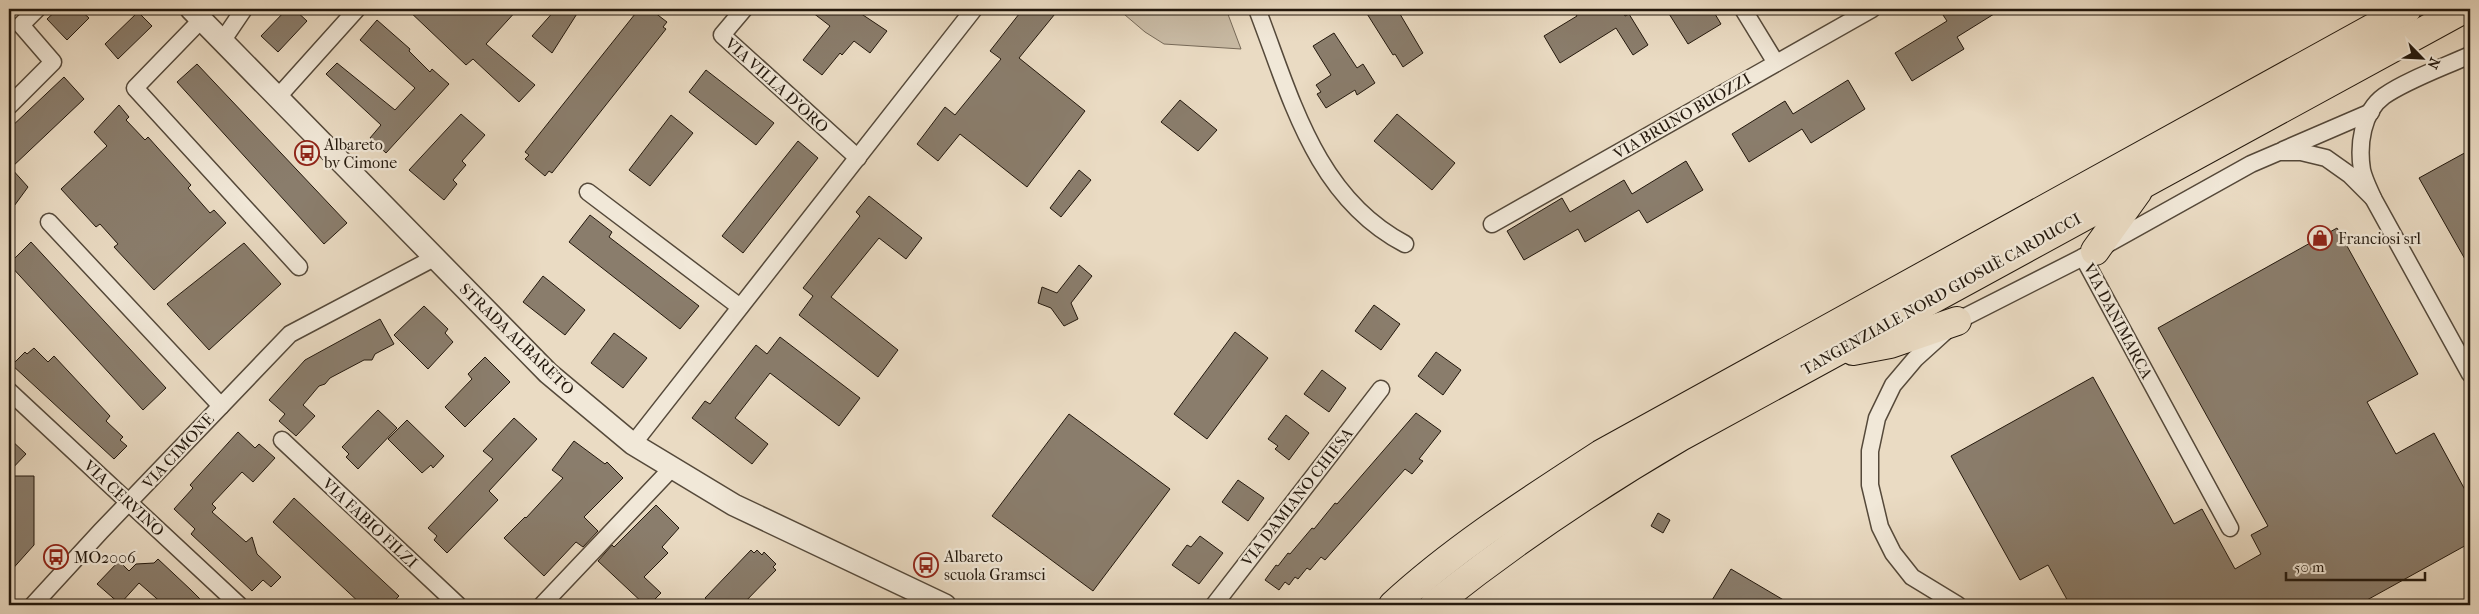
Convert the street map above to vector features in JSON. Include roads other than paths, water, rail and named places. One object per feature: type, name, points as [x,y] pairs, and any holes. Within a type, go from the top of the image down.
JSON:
[{"type":"highway","name":"TANGENZIALE NORD GIOSUÈ CARDUCCI","points":[[1434,605],[1493,559],[1617,474],[2146,181],[2464,9]]},
{"type":"highway","name":"TANGENZIALE NORD GIOSUÈ CARDUCCI","points":[[1393,605],[1415,585],[1490,527],[1601,454],[2397,12]]},
{"type":"highway","points":[[2089,254],[2146,181]]},
{"type":"highway","points":[[1831,354],[1890,344],[1957,321]]},
{"type":"street","points":[[9,106],[53,62],[21,25],[37,9]]},
{"type":"street","points":[[223,40],[244,9]]},
{"type":"street","points":[[277,98],[357,9]]},
{"type":"street","name":"VIA VILLA D'ORO","points":[[744,9],[722,35],[858,158]]},
{"type":"street","points":[[633,444],[974,9]]},
{"type":"street","points":[[1258,9],[1298,114],[1319,160],[1334,185],[1367,220],[1385,234],[1405,244]]},
{"type":"street","points":[[1743,9],[1776,63]]},
{"type":"street","name":"VIA BRUNO BUOZZI","points":[[1492,224],[1872,9]]},
{"type":"street","name":"STRADA ALBARETO","points":[[299,267],[134,88],[196,14],[548,373],[633,444],[734,505],[945,605]]},
{"type":"street","points":[[2370,112],[2383,97],[2470,55]]},
{"type":"street","name":"VIA DANIMARCA","points":[[2230,528],[2089,254],[2251,164],[2370,112]]},
{"type":"street","name":"VIA DANIMARCA","points":[[2370,112],[2360,144],[2362,171],[2373,198],[2470,374]]},
{"type":"street","name":"VIA DANIMARCA","points":[[2279,152],[2301,152],[2326,158],[2350,175],[2373,198]]},
{"type":"street","points":[[588,192],[740,307]]},
{"type":"street","name":"VIA CIMONE","points":[[49,222],[221,406]]},
{"type":"street","points":[[1958,605],[1912,577],[1893,553],[1880,528],[1870,485],[1870,452],[1877,418],[1893,386],[1915,359],[1957,321],[2089,254]]},
{"type":"street","name":"VIA CIMONE","points":[[33,605],[101,531],[290,334],[434,258]]},
{"type":"street","name":"VIA DAMIANO CHIESA","points":[[1214,605],[1381,389]]},
{"type":"street","name":"VIA CERVINO","points":[[9,391],[239,605]]},
{"type":"street","name":"VIA FABIO FILZI","points":[[282,440],[458,605]]},
{"type":"street","points":[[542,605],[672,468]]},
{"type":"place","name":"Albareto bv Cimone","points":[[307,153]]},
{"type":"place","name":"Franciosi srl","points":[[2320,238]]},
{"type":"place","name":"MO2006","points":[[56,557]]},
{"type":"place","name":"Albareto scuola Gramsci","points":[[926,565]]}]
